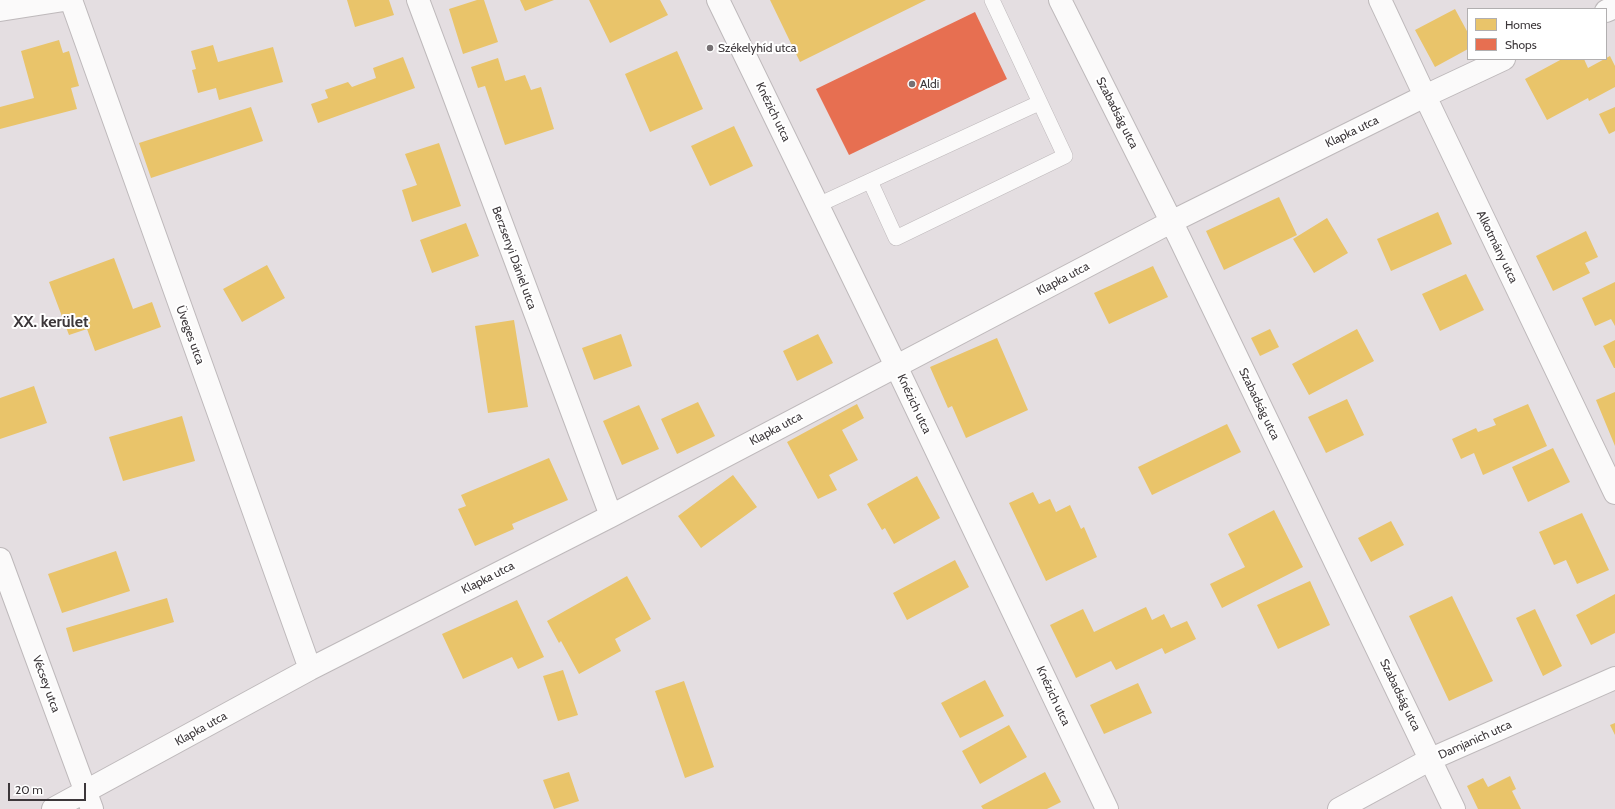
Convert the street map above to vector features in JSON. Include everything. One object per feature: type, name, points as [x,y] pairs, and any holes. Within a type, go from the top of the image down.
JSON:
[{"type":"street","points":[[0,10],[64,0]]},
{"type":"street","name":"Üveges utca","points":[[71,0],[310,669]]},
{"type":"street","name":"Berzsenyi Dániel utca","points":[[418,0],[610,516]]},
{"type":"street","name":"Knézich utca","points":[[718,0],[896,366],[1107,809]]},
{"type":"street","name":"Szabadság utca","points":[[1060,0],[1171,222],[1454,809]]},
{"type":"street","name":"Alkotmány utca","points":[[1380,0],[1424,96],[1615,493]]},
{"type":"street","name":"Klapka utca","points":[[53,809],[89,800],[310,669],[610,516],[1171,222],[1424,96],[1502,60]]},
{"type":"street","name":"Vécsey utca","points":[[0,559],[89,800]]},
{"type":"street","name":"Damjanich utca","points":[[1339,809],[1431,759],[1615,678]]},
{"type":"lane","points":[[870,180],[896,238],[1065,156],[992,0]]},
{"type":"lane","points":[[818,205],[1039,103]]},
{"type":"building: Homes","points":[[347,0],[389,0],[394,15],[355,27]]},
{"type":"building: Homes","points":[[477,0],[484,0],[498,42],[463,54],[449,9]]},
{"type":"building: Homes","points":[[520,0],[554,0],[525,11]]},
{"type":"building: Homes","points":[[589,0],[660,0],[668,15],[610,43]]},
{"type":"building: Homes","points":[[770,0],[926,0],[800,62]]},
{"type":"building: Homes","points":[[1455,9],[1467,31],[1467,50],[1435,67],[1415,30]]},
{"type":"building: Homes","points":[[59,40],[63,53],[69,51],[79,86],[71,88],[77,109],[0,129],[0,107],[34,98],[21,51]]},
{"type":"building: Homes","points":[[213,45],[218,62],[273,47],[283,82],[219,100],[216,88],[198,93],[192,70],[196,69],[191,51]]},
{"type":"building: Homes","points":[[677,51],[703,109],[650,132],[625,74]]},
{"type":"building: Homes","points":[[1610,56],[1615,66],[1615,87],[1589,101],[1588,98],[1547,120],[1525,79],[1560,60],[1584,60],[1588,68],[1603,60],[1607,60],[1607,58]]},
{"type":"building: Homes","points":[[403,57],[415,88],[318,123],[311,104],[328,98],[325,90],[348,82],[352,87],[376,78],[373,68]]},
{"type":"building: Homes","points":[[498,58],[505,81],[525,75],[531,90],[541,87],[554,129],[505,145],[485,86],[478,88],[471,67]]},
{"type":"building: Homes","points":[[251,107],[263,141],[151,178],[139,143]]},
{"type":"building: Homes","points":[[1615,107],[1615,131],[1609,134],[1599,114]]},
{"type":"building: Homes","points":[[734,126],[753,166],[710,186],[691,146]]},
{"type":"building: Homes","points":[[439,143],[461,206],[412,222],[402,190],[417,185],[405,154]]},
{"type":"building: Homes","points":[[1279,197],[1297,235],[1224,270],[1206,231]]},
{"type":"building: Homes","points":[[1438,212],[1452,244],[1391,271],[1377,239]]},
{"type":"building: Homes","points":[[1327,218],[1348,253],[1314,273],[1293,239]]},
{"type":"building: Homes","points":[[466,223],[479,256],[432,273],[420,240]]},
{"type":"building: Homes","points":[[1586,231],[1598,257],[1585,263],[1590,273],[1553,291],[1536,256]]},
{"type":"building: Homes","points":[[114,258],[133,309],[152,302],[161,327],[95,351],[87,329],[69,335],[49,282]]},
{"type":"building: Homes","points":[[267,265],[285,298],[242,322],[223,289]]},
{"type":"building: Homes","points":[[1153,266],[1168,297],[1109,324],[1094,293]]},
{"type":"building: Homes","points":[[1466,274],[1484,310],[1440,331],[1422,294]]},
{"type":"building: Homes","points":[[1615,282],[1615,326],[1611,319],[1595,326],[1582,298]]},
{"type":"building: Homes","points":[[514,320],[528,407],[488,413],[475,326]]},
{"type":"building: Homes","points":[[1270,329],[1279,347],[1260,356],[1251,338]]},
{"type":"building: Homes","points":[[1357,329],[1374,361],[1309,395],[1292,364]]},
{"type":"building: Homes","points":[[621,334],[632,366],[594,380],[582,348]]},
{"type":"building: Homes","points":[[818,334],[833,363],[797,381],[783,351]]},
{"type":"building: Homes","points":[[997,338],[1028,410],[966,438],[952,406],[948,408],[930,367]]},
{"type":"building: Homes","points":[[1615,340],[1615,368],[1614,368],[1603,346]]},
{"type":"building: Homes","points":[[34,386],[47,423],[0,439],[0,398]]},
{"type":"building: Homes","points":[[1615,392],[1615,446],[1596,400]]},
{"type":"building: Homes","points":[[1347,399],[1364,435],[1326,453],[1308,417]]},
{"type":"building: Homes","points":[[698,402],[715,436],[677,454],[661,419]]},
{"type":"building: Homes","points":[[857,404],[864,418],[842,430],[858,460],[829,475],[837,490],[818,499],[787,442]]},
{"type":"building: Homes","points":[[1528,404],[1547,446],[1483,475],[1474,453],[1461,459],[1452,439],[1476,428],[1478,432],[1496,425],[1493,419]]},
{"type":"building: Homes","points":[[639,405],[659,449],[622,465],[603,421]]},
{"type":"building: Homes","points":[[182,416],[195,461],[123,481],[109,437]]},
{"type":"building: Homes","points":[[1227,424],[1241,452],[1152,495],[1138,467]]},
{"type":"building: Homes","points":[[1553,448],[1570,482],[1528,502],[1512,467]]},
{"type":"building: Homes","points":[[549,458],[568,500],[512,524],[514,529],[475,546],[458,509],[466,506],[461,495]]},
{"type":"building: Homes","points":[[733,475],[757,507],[701,548],[678,516]]},
{"type":"building: Homes","points":[[917,476],[940,518],[894,544],[885,528],[882,530],[867,504]]},
{"type":"building: Homes","points":[[1033,492],[1039,504],[1050,499],[1056,512],[1070,505],[1081,529],[1084,527],[1097,557],[1046,581],[1009,503]]},
{"type":"building: Homes","points":[[1274,510],[1303,567],[1222,608],[1210,584],[1245,567],[1228,534]]},
{"type":"building: Homes","points":[[1582,513],[1609,570],[1577,584],[1566,560],[1554,565],[1539,532]]},
{"type":"building: Homes","points":[[1391,521],[1404,545],[1371,562],[1358,538]]},
{"type":"building: Homes","points":[[116,551],[130,591],[62,613],[48,574]]},
{"type":"building: Homes","points":[[955,560],[969,587],[907,620],[893,593]]},
{"type":"building: Homes","points":[[627,576],[651,619],[615,639],[621,651],[579,674],[561,641],[559,643],[547,621]]},
{"type":"building: Homes","points":[[1310,581],[1330,625],[1278,649],[1257,605]]},
{"type":"building: Homes","points":[[1615,594],[1615,633],[1591,645],[1576,615]]},
{"type":"building: Homes","points":[[1452,596],[1493,681],[1449,701],[1409,616]]},
{"type":"building: Homes","points":[[167,598],[174,622],[73,652],[66,628]]},
{"type":"building: Homes","points":[[517,600],[544,657],[518,669],[512,657],[463,679],[442,634]]},
{"type":"building: Homes","points":[[1146,607],[1152,620],[1164,614],[1171,628],[1187,621],[1196,639],[1165,654],[1162,648],[1116,670],[1111,661],[1076,678],[1050,625],[1083,609],[1094,632]]},
{"type":"building: Homes","points":[[1535,609],[1562,666],[1543,676],[1516,618]]},
{"type":"building: Homes","points":[[563,670],[578,715],[558,721],[543,676]]},
{"type":"building: Homes","points":[[985,680],[1004,716],[960,738],[941,703]]},
{"type":"building: Homes","points":[[684,681],[714,767],[685,778],[655,691]]},
{"type":"building: Homes","points":[[1138,683],[1152,713],[1104,734],[1090,705]]},
{"type":"building: Homes","points":[[1615,723],[1615,735],[1610,725]]},
{"type":"building: Homes","points":[[1009,725],[1027,757],[980,784],[962,751]]},
{"type":"building: Homes","points":[[569,772],[579,801],[554,809],[543,780]]},
{"type":"building: Homes","points":[[1045,772],[1061,802],[1047,809],[983,809],[981,806]]},
{"type":"building: Homes","points":[[1510,776],[1516,789],[1512,791],[1521,809],[1478,809],[1467,786],[1483,778],[1488,787]]},
{"type":"building: Shops","name":"Aldi","points":[[975,12],[1007,79],[849,155],[816,89]]},
{"type":"place","name":"Székelyhíd utca","points":[[710,48]]},
{"type":"place","name":"Aldi","points":[[912,84]]},
{"type":"district","name":"XX. kerület","points":[[51,322]]}]
